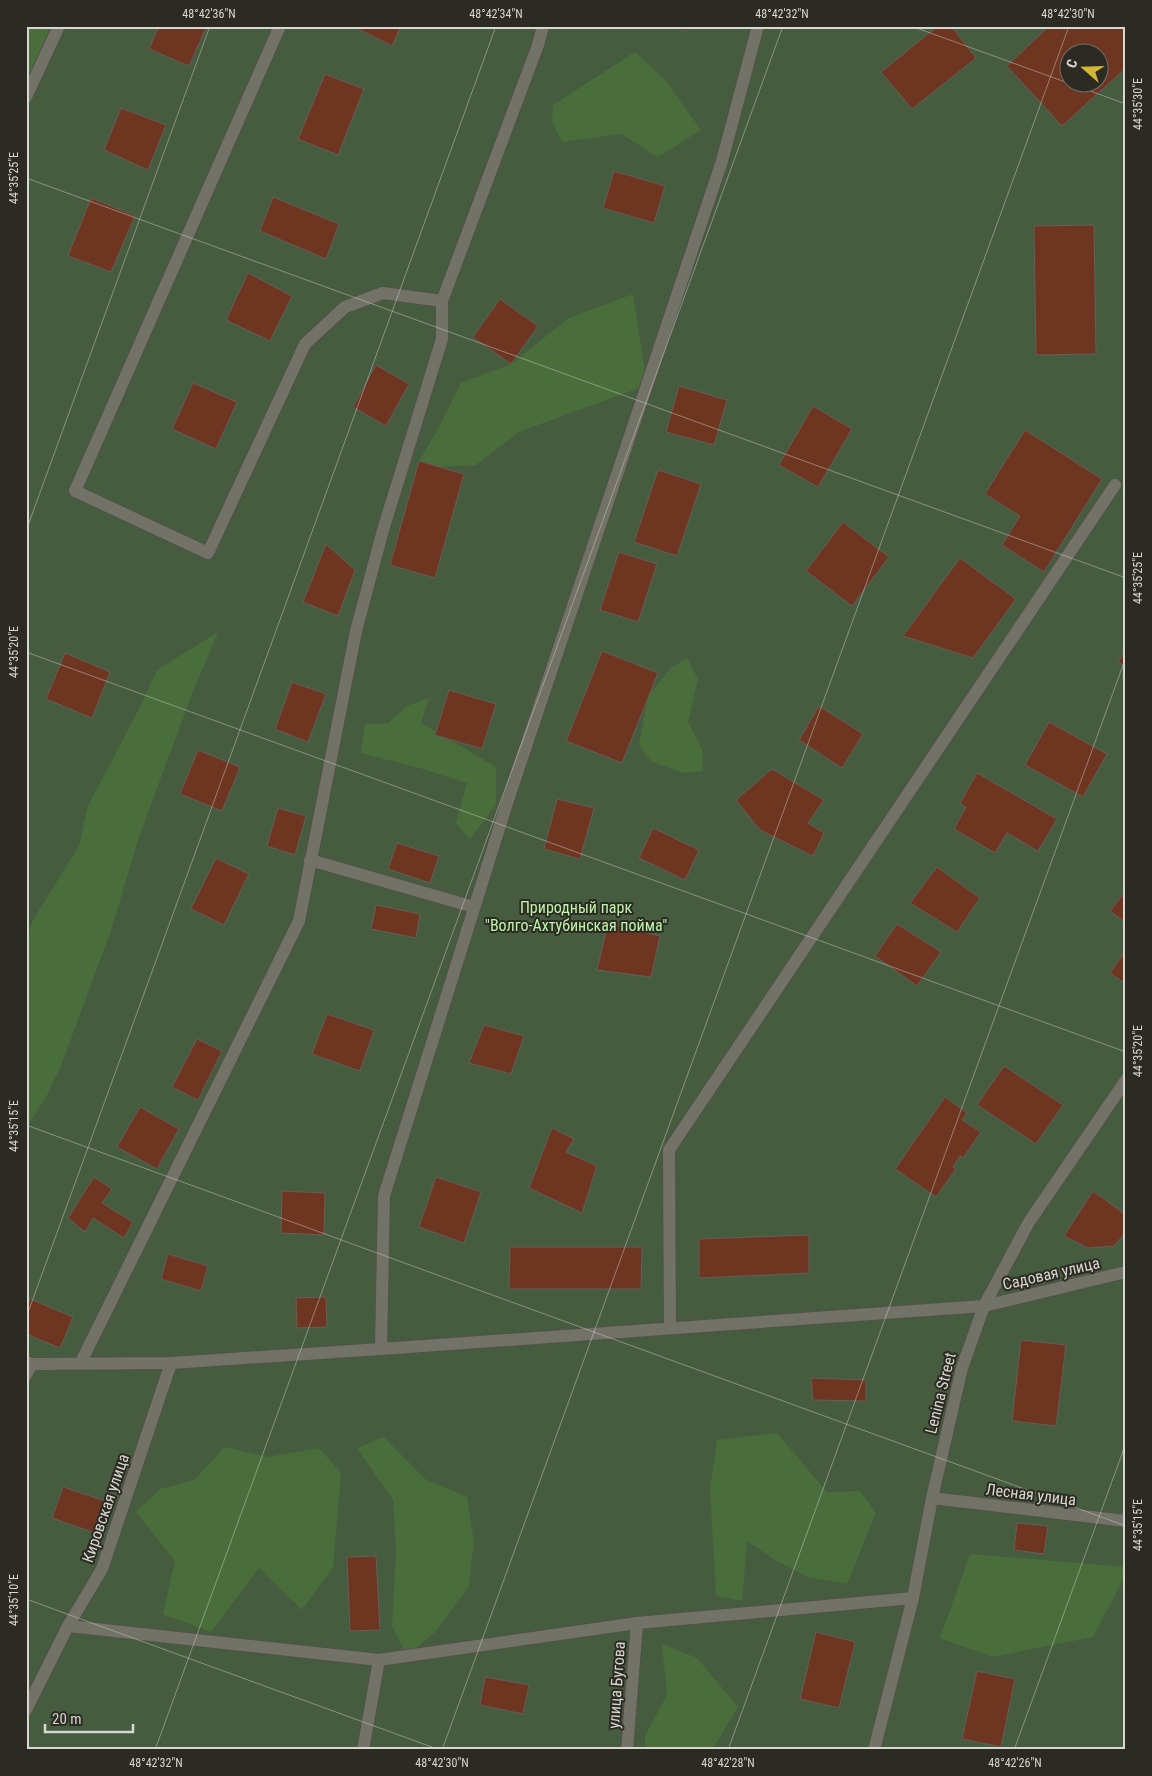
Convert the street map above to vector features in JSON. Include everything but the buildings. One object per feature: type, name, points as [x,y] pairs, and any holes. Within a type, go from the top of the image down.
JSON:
[{"type":"street","points":[[26,97],[59,26]]},
{"type":"street","points":[[280,26],[75,491],[208,553],[305,344],[345,307],[383,293],[442,301]]},
{"type":"street","points":[[80,1364],[299,921],[356,631],[383,530],[442,339],[442,301],[538,45],[543,26]]},
{"type":"street","points":[[381,1349],[384,1196],[508,800],[722,161],[758,26]]},
{"type":"street","points":[[670,1328],[669,1150],[1115,485]]},
{"type":"street","points":[[310,860],[474,907]]},
{"type":"street","name":"Lenina Street","points":[[874,1750],[913,1598],[932,1498],[962,1368],[984,1306],[1029,1222],[1126,1080]]},
{"type":"street","name":"Садовая улица","points":[[28,1367],[80,1364],[171,1363],[984,1306],[1126,1272]]},
{"type":"street","name":"Кировская улица","points":[[26,1710],[68,1626],[102,1569],[171,1363]]},
{"type":"street","name":"Лесная улица","points":[[932,1498],[1126,1521]]},
{"type":"street","points":[[68,1626],[379,1660],[637,1623],[913,1598]]},
{"type":"street","name":"улица Бугова","points":[[627,1750],[637,1623]]},
{"type":"street","points":[[363,1750],[379,1660]]},
{"type":"green space","name":"Природный парк \"Волго-Ахтубинская пойма\"","points":[[26,26],[1126,26],[1126,1750],[26,1750]]},
{"type":"green space","points":[[26,26],[59,26],[26,97]]},
{"type":"green space","points":[[635,52],[665,80],[701,130],[658,157],[621,134],[562,142],[552,121],[553,105]]},
{"type":"green space","points":[[633,294],[647,385],[519,432],[476,465],[438,467],[419,461],[437,431],[461,383],[511,364],[569,318]]},
{"type":"green space","points":[[218,632],[192,694],[139,837],[111,931],[60,1068],[46,1097],[26,1128],[26,941],[33,920],[79,846],[88,806],[140,707],[157,670]]},
{"type":"green space","points":[[687,658],[698,679],[688,722],[702,749],[703,771],[684,773],[652,762],[639,746],[648,696],[671,668]]},
{"type":"green space","points":[[429,698],[421,723],[496,767],[496,805],[470,839],[456,823],[467,783],[361,753],[365,724],[387,724],[407,706]]},
{"type":"green space","points":[[777,1433],[827,1492],[860,1491],[876,1513],[847,1584],[807,1577],[777,1561],[747,1541],[742,1601],[716,1596],[710,1489],[717,1440]]},
{"type":"green space","points":[[384,1437],[425,1479],[467,1497],[474,1541],[469,1586],[437,1630],[407,1656],[392,1626],[396,1550],[393,1500],[357,1448]]},
{"type":"green space","points":[[225,1447],[267,1457],[319,1448],[341,1473],[333,1567],[302,1610],[259,1568],[211,1632],[163,1614],[175,1561],[136,1512],[160,1489],[194,1480]]},
{"type":"green space","points":[[970,1554],[1126,1567],[1126,1574],[1093,1637],[992,1657],[940,1638]]},
{"type":"green space","points":[[662,1644],[697,1658],[738,1707],[712,1750],[645,1750],[645,1736],[667,1695]]}]
